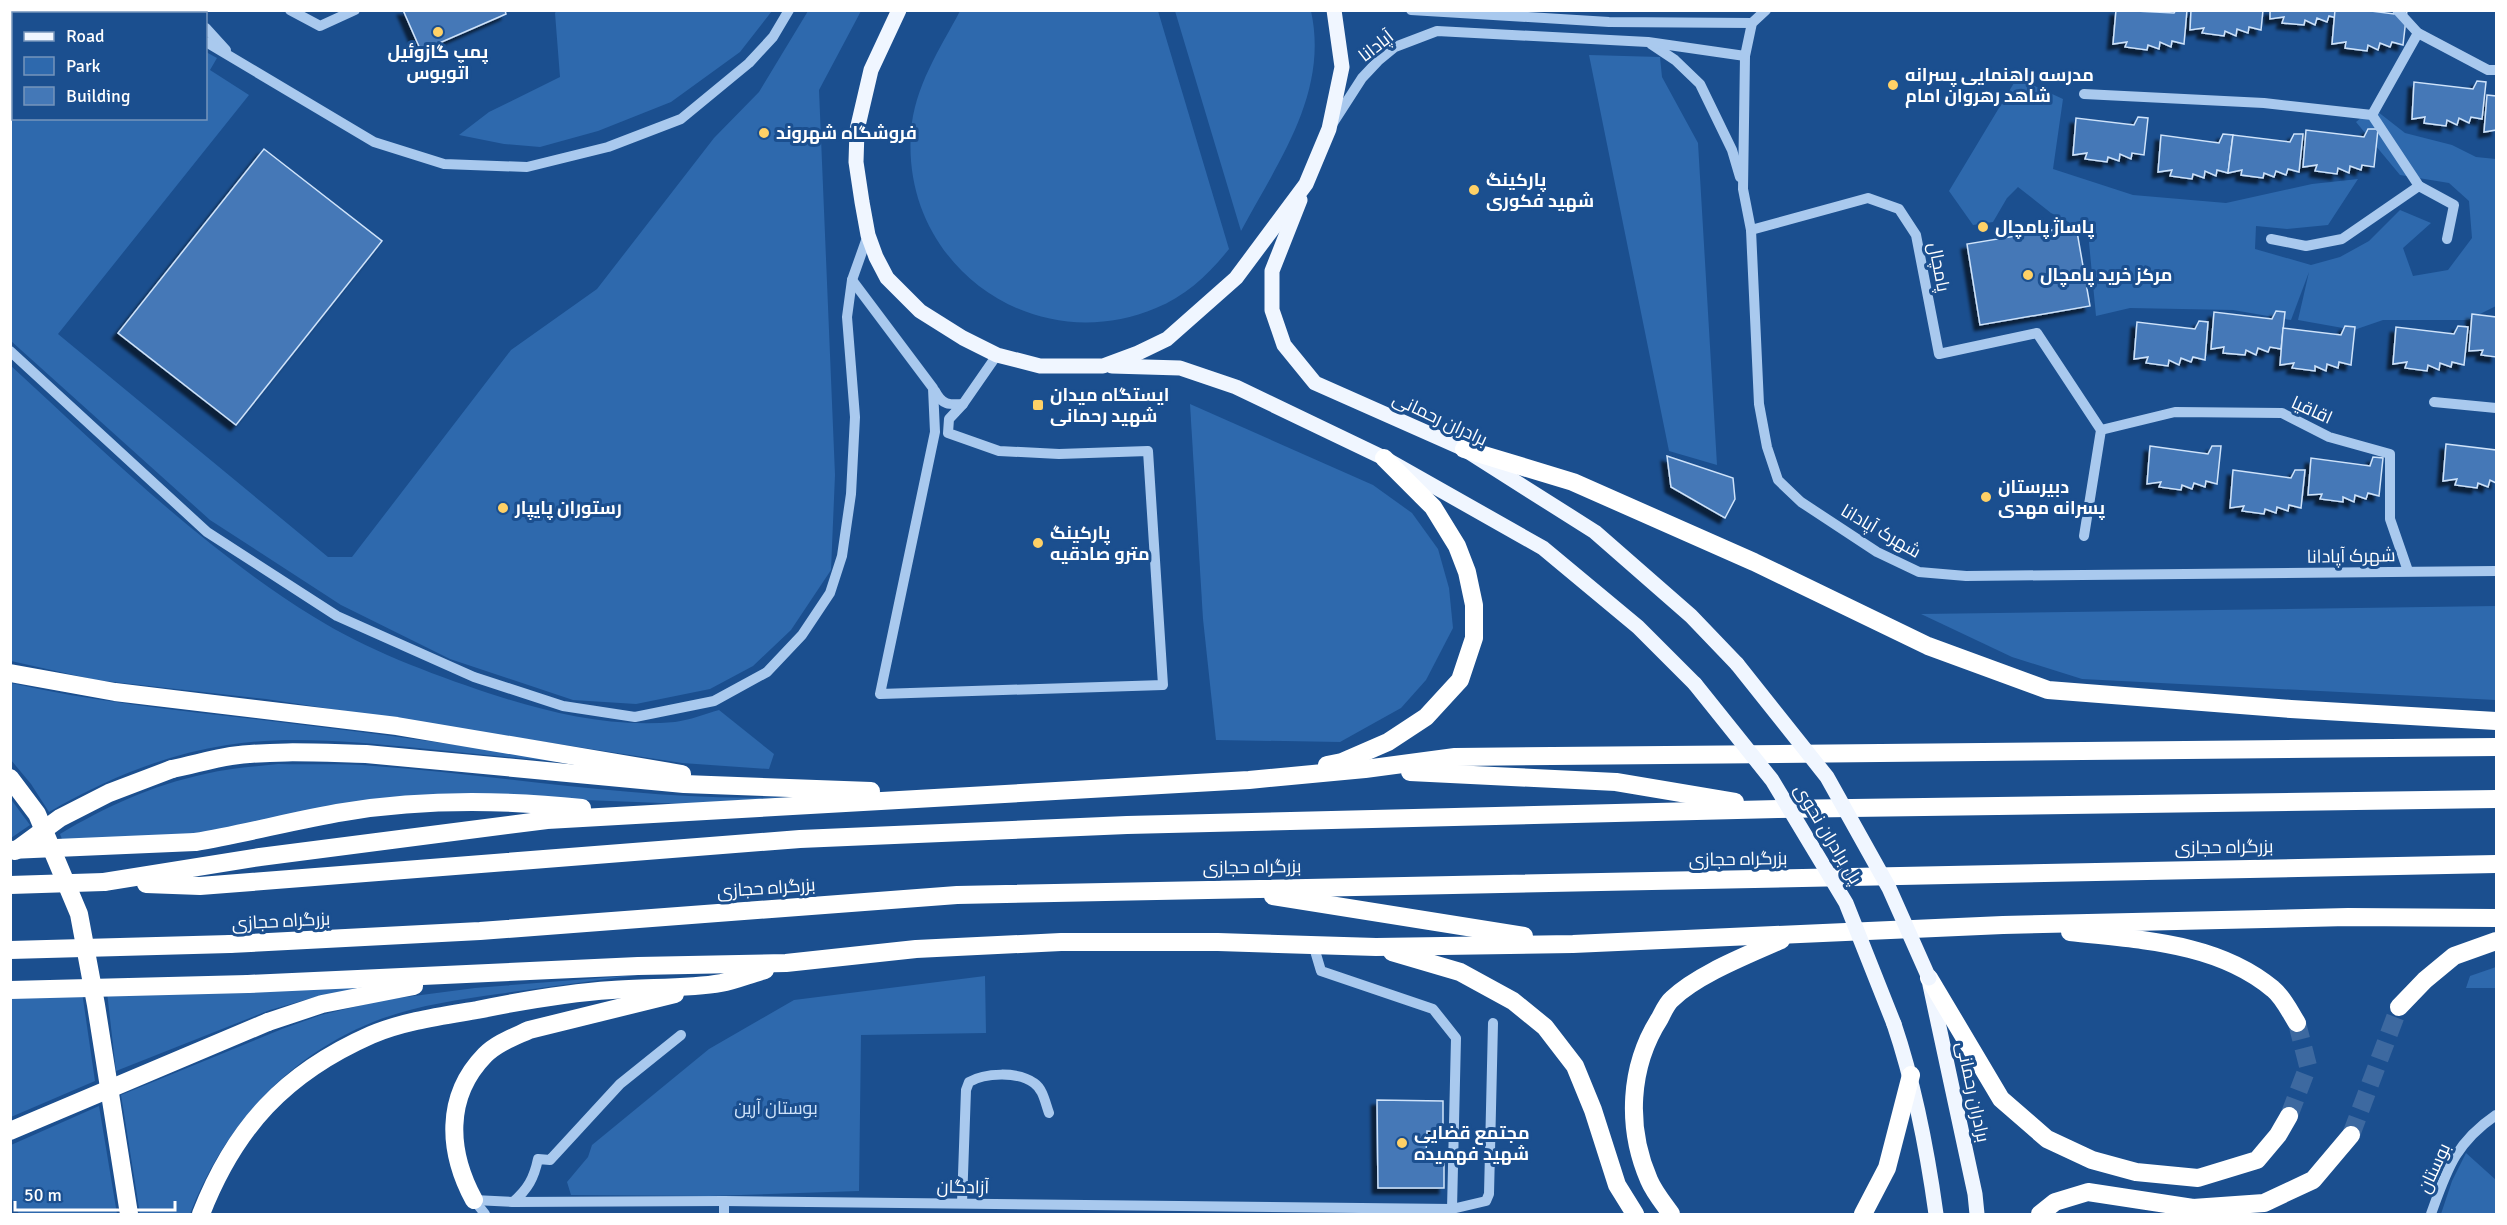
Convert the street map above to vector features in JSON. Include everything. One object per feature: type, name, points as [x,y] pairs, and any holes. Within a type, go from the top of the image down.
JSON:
[{"type":"highway","points":[[1464,449],[1573,482],[1754,562],[1928,646],[2048,690],[2291,709],[2496,720]]},
{"type":"highway","points":[[1249,780],[1342,762],[1388,742],[1426,717],[1460,680],[1474,638],[1474,605],[1467,572],[1457,546],[1432,507],[1384,458]]},
{"type":"highway","points":[[10,673],[115,692],[397,726],[754,787]]},
{"type":"highway","points":[[104,882],[499,824],[635,813],[1249,780],[1365,770],[1455,757],[2496,747]]},
{"type":"highway","points":[[10,852],[60,818],[109,792],[172,769],[231,756],[281,752],[419,759],[609,778],[754,787],[996,795]]},
{"type":"highway","points":[[1365,770],[1616,782],[1778,809]]},
{"type":"highway","points":[[10,778],[37,814],[79,914],[96,1005],[129,1215]]},
{"type":"highway","points":[[10,885],[104,882],[200,886],[800,839],[1128,825],[1778,809],[2496,799]]},
{"type":"highway","points":[[10,852],[195,842],[344,812],[433,803],[565,806],[635,813]]},
{"type":"highway","name":"بزرگراه حجازی","points":[[10,950],[230,944],[480,931],[957,895],[2496,864]]},
{"type":"highway","points":[[1221,888],[1573,944]]},
{"type":"highway","points":[[10,990],[248,984],[638,966],[786,963],[916,949],[1061,942],[1312,944],[1376,947],[1573,944],[2003,925],[2348,916],[2496,918]]},
{"type":"highway","points":[[2003,925],[2173,944],[2235,963],[2274,990],[2297,1023]]},
{"type":"highway","points":[[1671,1215],[1649,1181],[1636,1129],[1632,1097],[1637,1066],[1651,1032],[1671,999],[1714,971],[1791,935]]},
{"type":"highway","points":[[2399,1007],[2425,980],[2454,956],[2496,941]]},
{"type":"highway","points":[[1376,947],[1460,972],[1513,1001],[1545,1027],[1575,1066],[1593,1110],[1617,1185],[1635,1215]]},
{"type":"highway","points":[[474,1207],[456,1159],[453,1142],[455,1117],[466,1085],[473,1070],[486,1054],[529,1030],[720,983],[786,963]]},
{"type":"highway","points":[[10,1131],[268,1022],[322,1004],[476,974]]},
{"type":"highway","points":[[1929,978],[2001,1099],[2047,1139],[2092,1160],[2136,1173],[2198,1178],[2257,1160],[2278,1135],[2289,1116]]},
{"type":"highway","points":[[201,1215],[226,1158],[248,1126],[276,1095],[299,1076],[331,1056],[373,1035],[425,1019],[507,1004],[611,990],[720,983]]},
{"type":"highway","points":[[1863,1215],[1887,1168],[1911,1075]]},
{"type":"highway","points":[[2040,1215],[2055,1202],[2088,1192],[2193,1208],[2264,1203],[2313,1180],[2351,1135]]},
{"type":"main road","points":[[899,10],[871,70],[857,130],[856,162],[868,235],[876,257],[887,278],[920,311],[963,338],[997,355],[1040,366],[1180,368],[1236,387],[1384,458]]},
{"type":"main road","points":[[1103,366],[1167,339],[1209,304],[1236,278],[1306,184],[1329,129],[1342,67],[1334,10]]},
{"type":"main road","name":"برادران رحمانی","points":[[1306,184],[1272,271],[1272,310],[1284,345],[1315,383],[1464,449],[1595,532],[1691,616],[1737,664]]},
{"type":"main road","name":"پل برادران نحوی","points":[[1384,458],[1543,548],[1638,627],[1695,684],[1772,780],[1846,903],[1894,1024],[1911,1075]]},
{"type":"main road","name":"پل برادران نحوی","points":[[1737,664],[1827,777],[1889,888],[1929,978]]},
{"type":"main road","name":"برادران رحمانی","points":[[1929,978],[1975,1194],[1977,1215]]},
{"type":"main road","points":[[1911,1075],[1930,1166],[1936,1215]]},
{"type":"street","points":[[290,10],[320,26],[355,10]]},
{"type":"street","points":[[207,43],[374,142],[444,164],[526,167],[608,147],[681,119],[749,63],[773,37],[789,10]]},
{"type":"street","points":[[1411,10],[1609,22],[1752,23],[1766,10]]},
{"type":"street","points":[[2397,10],[2418,33],[2488,70],[2496,70]]},
{"type":"street","name":"شهرک آپادانا","points":[[1752,23],[1745,56],[1743,189],[1751,230],[1759,404],[1767,447],[1778,480],[1801,502],[1877,552],[1919,572],[1966,576],[2496,571]]},
{"type":"street","points":[[207,29],[232,57]]},
{"type":"street","name":"آپادانا","points":[[1329,129],[1362,78],[1378,61],[1395,47],[1437,31],[1648,42],[1745,56]]},
{"type":"street","points":[[2372,115],[2418,33]]},
{"type":"street","points":[[1648,42],[1675,60],[1700,84],[1732,150],[1743,189]]},
{"type":"street","points":[[2084,94],[2264,103],[2372,115]]},
{"type":"street","points":[[2372,115],[2419,186],[2454,205],[2447,239]]},
{"type":"street","points":[[2271,239],[2306,246],[2342,239],[2419,186]]},
{"type":"street","name":"پامچال","points":[[1751,230],[1868,198],[1899,209],[1916,235],[1940,354],[2037,333],[2101,430]]},
{"type":"street","points":[[10,351],[207,532],[337,616],[474,677],[563,706],[635,717],[714,702],[767,672],[802,635],[830,593],[843,556],[851,494],[855,417],[847,317],[852,280],[868,235]]},
{"type":"street","points":[[852,280],[933,388],[939,400],[947,405],[963,404]]},
{"type":"street","points":[[933,388],[935,432],[880,694],[1163,685],[1148,451],[1059,454],[999,451],[948,433],[949,419],[963,404],[997,355]]},
{"type":"street","points":[[2434,402],[2496,408]]},
{"type":"street","name":"اقاقیا","points":[[2101,430],[2175,412],[2282,413],[2329,436],[2390,454],[2390,519],[2408,572]]},
{"type":"street","points":[[2084,536],[2101,430]]},
{"type":"street","points":[[1312,944],[1321,971],[1433,1009],[1456,1038],[1452,1209]]},
{"type":"street","name":"آزادگان","points":[[474,1207],[513,1202],[724,1201],[1452,1209],[1480,1204],[1486,1201],[1490,1194],[1493,1023]]},
{"type":"street","points":[[513,1202],[527,1190],[534,1177],[538,1159],[550,1160],[620,1084],[681,1035]]},
{"type":"street","points":[[963,1203],[966,1090],[969,1082],[978,1076],[1019,1076],[1027,1079],[1035,1083],[1049,1113]]},
{"type":"street","name":"بوستان","points":[[2432,1215],[2447,1169],[2476,1129],[2496,1115]]},
{"type":"street","points":[[724,1201],[724,1215]]},
{"type":"street","points":[[474,1207],[485,1215]]},
{"type":"green space","points":[[11,10],[133,10],[136,12],[12,12],[12,120],[207,120],[207,53],[217,58],[210,70],[249,95],[58,334],[328,557],[352,557],[511,350],[597,289],[714,138],[759,92],[808,11],[861,11],[819,90],[835,475],[831,570],[791,630],[753,666],[710,689],[636,704],[573,700],[450,659],[341,605],[210,520],[11,341]]},
{"type":"green space","points":[[557,10],[772,11],[740,52],[671,102],[598,131],[540,147],[504,144],[459,135],[489,112],[560,77],[555,13]]},
{"type":"green space","points":[[960,11],[1158,11],[1229,249],[1196,283],[1177,297],[1156,308],[1110,321],[1064,321],[1022,310],[984,289],[952,260],[928,223],[914,180],[911,132],[917,99],[923,84],[936,54]]},
{"type":"green space","points":[[1175,11],[1311,11],[1315,41],[1313,70],[1307,98],[1284,153],[1241,231]]},
{"type":"green space","points":[[1589,55],[1660,57],[1662,77],[1698,143],[1717,465],[1669,451]]},
{"type":"green space","points":[[2017,78],[2063,99],[2053,169],[2133,195],[2226,203],[2312,184],[2358,179],[2328,225],[2287,229],[2256,226],[2255,249],[2311,265],[2340,257],[2369,241],[2400,210],[2431,223],[2403,248],[2413,276],[2448,270],[2472,238],[2469,201],[2449,183],[2400,175],[2356,122],[2373,108],[2405,133],[2452,145],[2476,157],[2496,159],[2496,306],[2468,320],[2383,320],[2354,330],[2298,320],[2309,272],[2291,320],[2233,310],[2130,308],[2096,316],[2088,232],[2051,213],[2018,187],[2007,198],[1993,222],[1973,225],[1949,191]]},
{"type":"green space","points":[[10,365],[119,466],[194,530],[273,590],[334,629],[399,660],[443,677],[557,713],[604,721],[651,723],[681,721],[719,710],[774,754],[769,769],[682,763],[266,699],[96,680],[11,661]]},
{"type":"green space","points":[[1190,404],[1373,485],[1412,513],[1438,549],[1449,588],[1453,628],[1426,680],[1401,708],[1340,742],[1216,740],[1203,619]]},
{"type":"green space","points":[[2496,606],[2496,700],[2082,679],[2012,657],[1921,614]]},
{"type":"green space","points":[[11,683],[136,705],[387,735],[595,765],[346,742],[274,740],[250,742],[203,749],[157,762],[91,789],[49,812],[31,784],[11,760]]},
{"type":"green space","points":[[278,764],[350,765],[425,770],[682,796],[785,797],[687,804],[485,796],[196,837],[63,842],[60,834],[112,806],[167,784],[214,772]]},
{"type":"green space","points":[[10,798],[30,825],[11,838],[10,838]]},
{"type":"green space","points":[[2496,967],[2496,988],[2466,988],[2470,976]]},
{"type":"green space","points":[[638,975],[435,1004],[373,1022],[312,1055],[286,1075],[261,1099],[220,1153],[190,1214],[140,1214],[121,1095],[282,1029],[321,1015],[383,1000],[475,988]]},
{"type":"green space","name":"بوستان آرین","points":[[985,976],[986,1033],[861,1035],[859,1191],[709,1196],[571,1195],[567,1182],[588,1157],[592,1145],[709,1049],[794,1000]]},
{"type":"green space","points":[[403,983],[319,996],[270,1010],[116,1071],[107,992]]},
{"type":"green space","points":[[82,992],[95,1081],[11,1117],[10,993]]},
{"type":"green space","points":[[99,1106],[117,1214],[19,1214],[11,1197],[11,1145]]},
{"type":"green space","points":[[2466,1153],[2496,1180],[2496,1214],[2441,1214],[2452,1181]]},
{"type":"building","name":"پمپ گازوئیل اتوبوس","points":[[403,10],[505,10],[506,14],[421,51]]},
{"type":"building","points":[[2116,10],[2174,13],[2176,10],[2187,10],[2184,44],[2172,41],[2171,47],[2160,42],[2159,49],[2148,45],[2147,50],[2125,47],[2127,42],[2113,44]]},
{"type":"building","points":[[2191,10],[2263,10],[2261,30],[2249,27],[2248,33],[2237,29],[2236,36],[2225,31],[2224,36],[2202,33],[2204,28],[2190,30]]},
{"type":"building","points":[[2270,10],[2341,10],[2340,19],[2329,16],[2327,22],[2317,18],[2315,25],[2305,20],[2304,25],[2282,23],[2284,17],[2270,19]]},
{"type":"building","points":[[2335,10],[2363,10],[2394,14],[2395,10],[2407,10],[2403,45],[2392,42],[2390,47],[2380,43],[2378,50],[2368,45],[2367,51],[2345,48],[2346,42],[2332,44]]},
{"type":"building","points":[[2477,81],[2486,82],[2482,119],[2471,117],[2469,123],[2459,118],[2457,125],[2447,120],[2446,126],[2424,123],[2425,117],[2412,119],[2414,82],[2473,89]]},
{"type":"building","points":[[2487,95],[2496,96],[2496,130],[2484,132]]},
{"type":"building","points":[[2138,117],[2148,118],[2144,155],[2132,153],[2131,159],[2120,154],[2119,161],[2108,157],[2107,162],[2085,159],[2087,153],[2073,155],[2076,118],[2134,125]]},
{"type":"building","points":[[2368,129],[2378,129],[2374,167],[2362,165],[2361,170],[2350,166],[2349,173],[2338,168],[2337,174],[2315,171],[2317,165],[2303,167],[2306,130],[2364,137]]},
{"type":"building","points":[[2223,134],[2233,135],[2228,173],[2217,170],[2216,176],[2205,171],[2204,178],[2193,174],[2192,179],[2170,176],[2172,170],[2158,172],[2161,135],[2219,143]]},
{"type":"building","points":[[2294,134],[2303,134],[2299,172],[2288,169],[2286,175],[2276,171],[2274,177],[2264,173],[2263,178],[2241,175],[2242,170],[2228,173],[2233,135],[2290,142]]},
{"type":"building","points":[[264,149],[382,241],[236,425],[118,333]]},
{"type":"building","name":"مرکز خرید پامچال","points":[[2076,226],[2090,306],[1980,325],[1967,244]]},
{"type":"building","points":[[2276,311],[2285,312],[2281,349],[2270,347],[2268,352],[2258,348],[2256,355],[2246,350],[2245,355],[2223,353],[2224,347],[2211,349],[2214,312],[2272,319]]},
{"type":"building","points":[[2472,314],[2496,317],[2496,357],[2481,355],[2483,350],[2469,351]]},
{"type":"building","points":[[2199,321],[2208,322],[2205,360],[2193,357],[2191,362],[2181,358],[2179,365],[2169,360],[2168,366],[2146,363],[2148,357],[2134,359],[2137,322],[2195,329]]},
{"type":"building","points":[[2345,326],[2355,327],[2351,365],[2339,362],[2338,368],[2327,364],[2326,371],[2315,366],[2315,371],[2292,368],[2294,363],[2280,365],[2283,328],[2341,335]]},
{"type":"building","points":[[2458,326],[2468,327],[2464,365],[2452,362],[2451,367],[2440,363],[2439,370],[2428,365],[2427,371],[2405,368],[2407,362],[2393,364],[2396,327],[2454,334]]},
{"type":"building","points":[[2446,444],[2496,450],[2496,483],[2490,480],[2488,487],[2478,483],[2477,488],[2455,485],[2457,479],[2443,481]]},
{"type":"building","points":[[2150,446],[2208,454],[2212,446],[2221,446],[2217,484],[2206,481],[2205,487],[2194,483],[2192,489],[2182,485],[2181,490],[2159,487],[2161,482],[2147,484]]},
{"type":"building","points":[[1667,456],[1733,478],[1735,499],[1725,518],[1671,487]]},
{"type":"building","points":[[2373,457],[2383,458],[2379,496],[2368,493],[2366,499],[2355,495],[2354,502],[2343,497],[2343,502],[2320,499],[2322,494],[2308,495],[2311,458],[2370,466]]},
{"type":"building","points":[[2233,470],[2291,478],[2295,470],[2305,470],[2301,508],[2289,505],[2288,511],[2277,507],[2276,513],[2265,509],[2264,514],[2242,511],[2244,506],[2230,508]]},
{"type":"building","name":"مجتمع قضایی شهید فهمیده","points":[[1377,1100],[1443,1101],[1443,1132],[1427,1131],[1426,1154],[1444,1154],[1444,1188],[1378,1188]]},
{"type":"tunnel","points":[[2351,1135],[2399,1007]]},
{"type":"tunnel","points":[[2289,1116],[2308,1066],[2297,1023]]},
{"type":"place","name":"پمپ گازوئیل اتوبوس","points":[[438,32]]},
{"type":"place","name":"مدرسه راهنمایی پسرانه شاهد رهروان امام","points":[[1893,85]]},
{"type":"place","name":"فروشگاه شهروند","points":[[764,133]]},
{"type":"place","name":"پارکینگ شهید فکوری","points":[[1474,190]]},
{"type":"place","name":"پاساژ پامچال","points":[[1983,227]]},
{"type":"place","name":"مرکز خرید پامچال","points":[[2028,275]]},
{"type":"place","name":"ایستگاه میدان شهید رحمانی","points":[[1038,405]]},
{"type":"place","name":"دبیرستان پسرانه مهدی","points":[[1986,497]]},
{"type":"place","name":"رستوران پایپار","points":[[503,508]]},
{"type":"place","name":"پارکینگ مترو صادقیه","points":[[1038,543]]},
{"type":"place","name":"مجتمع قضایی شهید فهمیده","points":[[1402,1143]]}]
